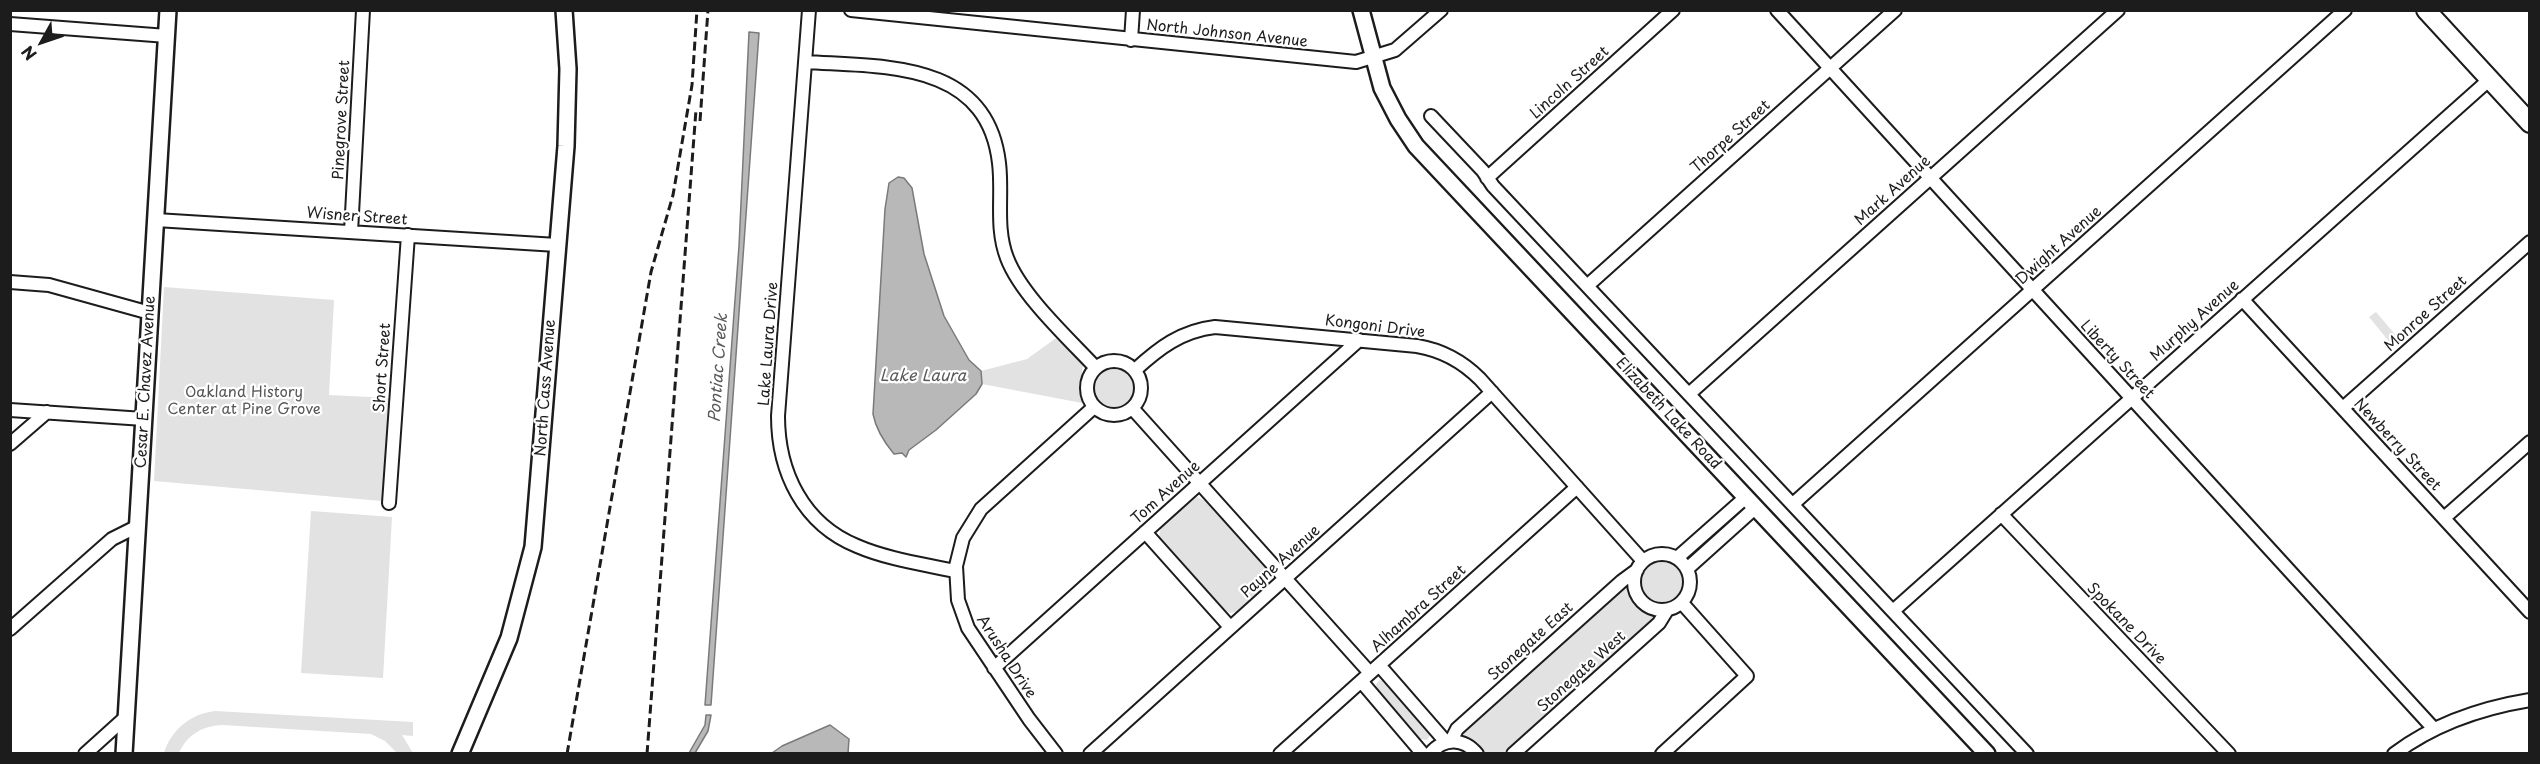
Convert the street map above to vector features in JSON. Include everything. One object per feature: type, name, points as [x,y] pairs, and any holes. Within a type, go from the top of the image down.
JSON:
[{"type":"highway","points":[[2426,10],[2529,123]]},
{"type":"main road","name":"Cesar E. Chavez Avenue","points":[[124,753],[168,10]]},
{"type":"main road","name":"North Cass Avenue","points":[[460,753],[509,638],[529,567],[537,508],[566,146],[568,69],[564,10]]},
{"type":"main road","name":"Elizabeth Lake Road","points":[[1361,10],[1379,81],[1391,108],[1416,146],[1987,753]]},
{"type":"street","name":"Pinegrove Street","points":[[351,232],[363,10]]},
{"type":"street","name":"Lake Laura Drive","points":[[809,10],[778,416],[779,442],[784,464],[794,489],[808,510],[826,528],[842,539],[868,550],[956,571]]},
{"type":"street","name":"North Johnson Avenue","points":[[851,10],[959,16],[1131,40],[1356,62],[1395,50],[1441,10]]},
{"type":"street","points":[[1131,40],[1133,10]]},
{"type":"street","name":"Lincoln Street","points":[[1487,178],[1673,10]]},
{"type":"street","name":"Liberty Street","points":[[1777,10],[2434,729]]},
{"type":"street","name":"Thorpe Street","points":[[1587,286],[1895,10]]},
{"type":"street","name":"Mark Avenue","points":[[1689,394],[2118,10]]},
{"type":"street","name":"Dwight Avenue","points":[[1793,504],[2345,10]]},
{"type":"street","points":[[10,24],[167,36]]},
{"type":"street","points":[[806,62],[920,72],[948,84],[972,103],[990,129],[998,153],[1000,233],[1008,263],[1022,286],[1096,368]]},
{"type":"street","name":"Murphy Avenue","points":[[1893,611],[2490,79]]},
{"type":"street","name":"Elizabeth Lake Road","points":[[1431,116],[1587,286],[2027,753]]},
{"type":"street","name":"Wisner Street","points":[[156,220],[557,245]]},
{"type":"street","name":"Short Street","points":[[389,503],[408,235]]},
{"type":"street","name":"Monroe Street","points":[[2343,408],[2529,242]]},
{"type":"street","points":[[10,282],[49,285],[150,313]]},
{"type":"street","name":"Newberry Street","points":[[2242,299],[2529,612]]},
{"type":"street","name":"Kongoni Drive","points":[[1135,370],[1173,340],[1208,328],[1229,327],[1422,347],[1438,351],[1467,367],[1492,392],[1577,487],[1640,566]]},
{"type":"street","name":"Tom Avenue","points":[[994,668],[1359,340]]},
{"type":"street","points":[[1116,361],[1135,370],[1141,381],[1142,390],[1133,409],[1125,414],[1113,416],[1104,414],[1094,407],[1087,387],[1090,375],[1096,368],[1103,363],[1116,361]]},
{"type":"street","name":"Payne Avenue","points":[[1090,753],[1492,392]]},
{"type":"street","name":"Arusha Drive","points":[[1056,753],[1035,728],[964,620],[958,600],[956,571],[963,538],[981,509],[1094,407]]},
{"type":"street","points":[[1133,409],[1370,673],[1449,742],[1464,743],[1477,753]]},
{"type":"street","points":[[10,410],[144,419]]},
{"type":"street","points":[[10,444],[47,412]]},
{"type":"street","points":[[2444,518],[2529,442]]},
{"type":"street","name":"Alhambra Street","points":[[1280,753],[1577,487]]},
{"type":"street","points":[[1677,558],[1751,502]]},
{"type":"street","points":[[1687,569],[1751,502]]},
{"type":"street","name":"Spokane Drive","points":[[2001,514],[2229,753]]},
{"type":"street","points":[[10,629],[112,539],[138,526]]},
{"type":"street","points":[[1145,532],[1230,627]]},
{"type":"street","points":[[1658,554],[1677,558],[1687,569],[1690,587],[1682,603],[1667,610],[1650,608],[1640,599],[1635,588],[1640,566],[1658,554]]},
{"type":"street","name":"Stonegate East","points":[[1431,753],[1449,742],[1457,729],[1640,566]]},
{"type":"street","points":[[1662,753],[1747,676],[1682,603]]},
{"type":"street","name":"Stonegate West","points":[[1513,753],[1659,623],[1667,610]]},
{"type":"street","points":[[1370,673],[1423,753]]},
{"type":"street","points":[[2394,753],[2434,729],[2484,710],[2529,700]]},
{"type":"street","points":[[85,753],[126,717]]},
{"type":"green space","name":"Oakland History Center at Pine Grove","points":[[164,287],[334,300],[329,395],[390,398],[382,501],[154,481]]},
{"type":"green space","points":[[2376,312],[2399,339],[2392,345],[2369,317]]},
{"type":"green space","points":[[1059,336],[1083,364],[1080,389],[1082,403],[982,384],[981,371],[1027,359]]},
{"type":"green space","points":[[1114,367],[1129,373],[1135,388],[1129,403],[1114,409],[1099,403],[1093,388],[1099,373]]},
{"type":"green space","points":[[1197,497],[1206,501],[1271,574],[1268,584],[1236,612],[1230,613],[1223,609],[1159,537],[1161,527]]},
{"type":"green space","points":[[311,511],[392,517],[383,678],[301,673]]},
{"type":"green space","points":[[1663,561],[1671,562],[1678,567],[1683,574],[1683,590],[1678,597],[1671,602],[1663,603],[1655,602],[1648,597],[1643,590],[1642,582],[1643,574],[1648,567],[1655,562]]},
{"type":"green space","points":[[1625,587],[1628,587],[1636,605],[1653,615],[1653,619],[1503,753],[1485,753],[1477,743],[1464,736],[1463,733]]},
{"type":"green space","points":[[1380,680],[1387,683],[1428,731],[1430,735],[1427,740],[1420,739],[1377,690],[1376,684]]},
{"type":"green space","points":[[215,711],[413,722],[413,736],[402,735],[413,753],[397,753],[385,741],[371,734],[222,725],[208,727],[191,736],[179,753],[164,753],[171,737],[183,724],[197,716]]},
{"type":"water","points":[[749,32],[759,33],[711,705],[705,705],[739,246]]},
{"type":"water","name":"Lake Laura","points":[[898,177],[904,178],[912,188],[924,254],[944,316],[969,360],[981,371],[982,384],[976,394],[936,430],[909,450],[906,457],[902,453],[894,454],[890,449],[878,431],[873,414],[885,209],[889,183]]},
{"type":"water","points":[[706,715],[711,715],[708,731],[695,753],[689,753],[705,725]]},
{"type":"water","points":[[830,725],[849,739],[848,753],[772,753],[782,746]]},
{"type":"railway","points":[[567,754],[651,272],[673,195],[692,85],[697,10]]},
{"type":"railway","points":[[700,121],[708,10]]},
{"type":"railway","points":[[647,754],[696,110]]},
{"type":"water label","name":"Pontiac Creek","points":[[719,368]]}]
